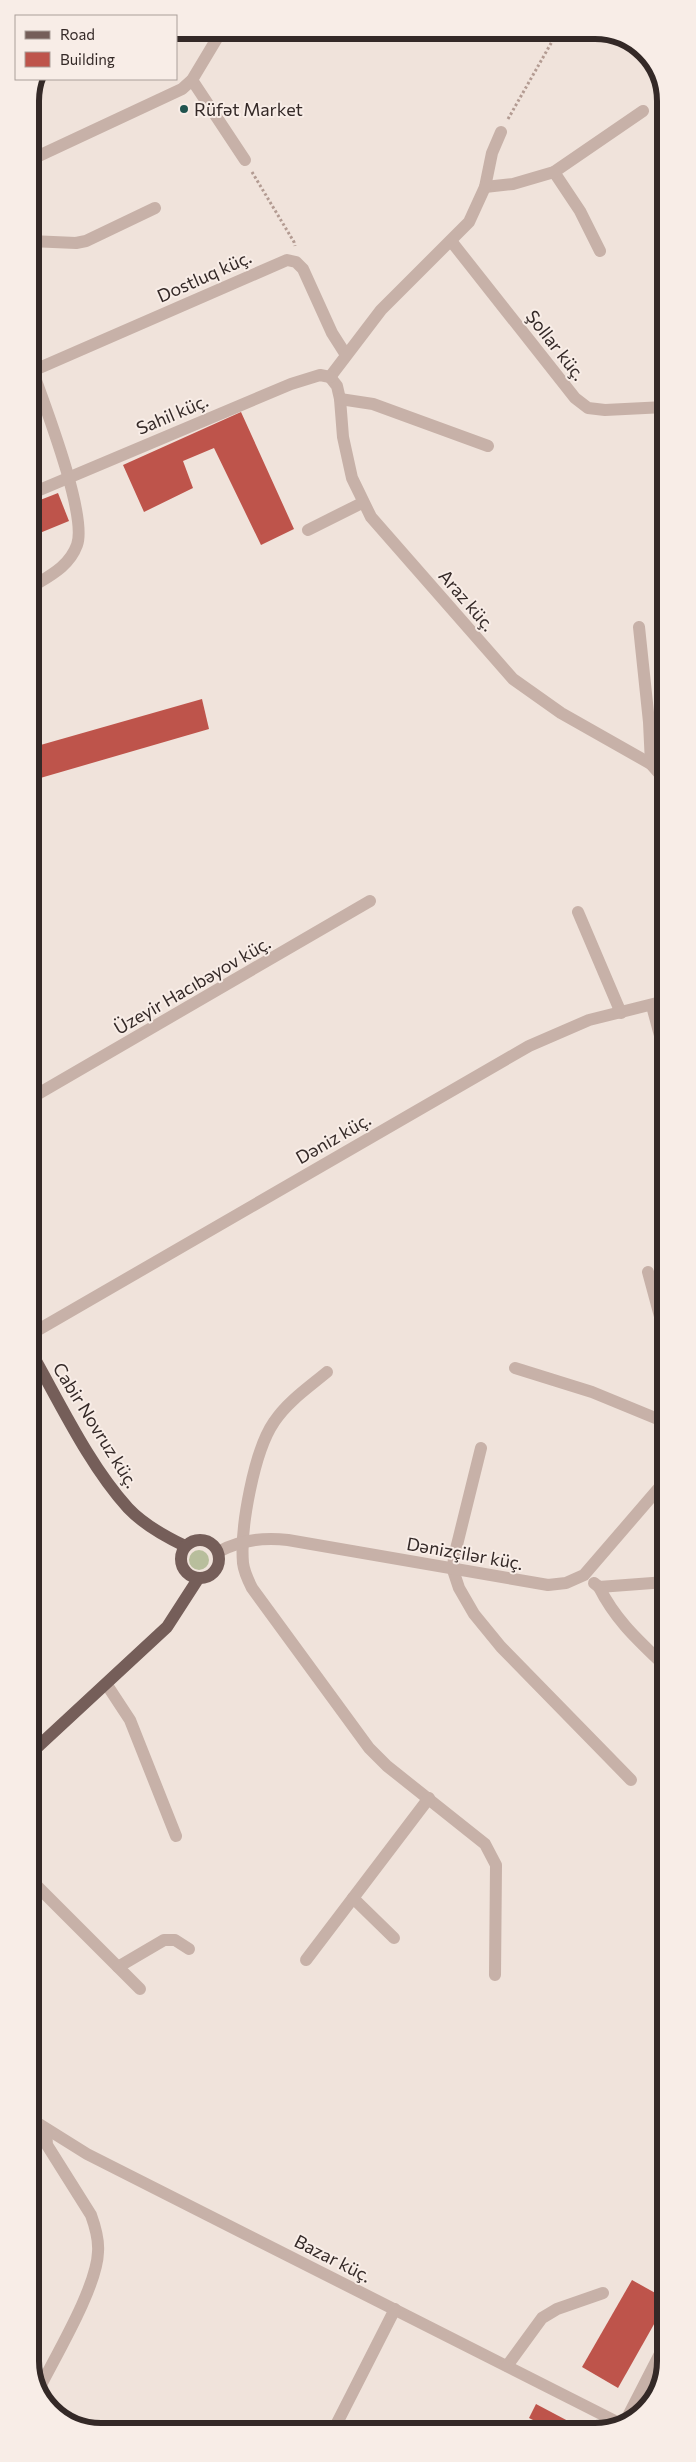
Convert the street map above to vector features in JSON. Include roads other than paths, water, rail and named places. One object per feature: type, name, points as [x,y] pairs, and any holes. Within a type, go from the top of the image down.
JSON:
[{"type":"main road","name":"Cabir Novruz küç.","points":[[39,1366],[94,1460],[120,1498],[146,1524],[185,1546]]},
{"type":"main road","points":[[207,1541],[218,1552],[219,1559],[211,1576],[198,1579],[184,1571],[181,1563],[181,1554],[185,1546],[192,1542],[207,1541]]},
{"type":"main road","points":[[39,1746],[167,1628],[198,1579]]},
{"type":"street","points":[[39,156],[182,89],[192,80],[217,39]]},
{"type":"street","points":[[192,80],[245,160]]},
{"type":"street","points":[[485,187],[513,184],[554,172],[643,111]]},
{"type":"street","points":[[330,378],[380,310],[452,241],[469,222],[485,187],[492,153],[501,132]]},
{"type":"street","points":[[554,172],[580,211],[600,251]]},
{"type":"street","points":[[39,242],[76,244],[155,208]]},
{"type":"street","name":"Şollar küç.","points":[[452,241],[575,398],[588,408],[605,410],[657,407]]},
{"type":"street","name":"Dostluq küç.","points":[[39,366],[287,260],[296,262],[303,269],[332,333],[346,355]]},
{"type":"street","name":"Sahil küç.","points":[[39,490],[291,384],[320,375],[330,378]]},
{"type":"street","name":"Araz küç.","points":[[330,378],[337,386],[340,399],[347,459],[362,503],[371,517],[513,679],[561,713],[651,764],[657,771]]},
{"type":"street","points":[[39,392],[68,477],[80,532],[78,543],[72,556],[62,568],[39,582]]},
{"type":"street","points":[[340,399],[358,400],[373,404],[488,446]]},
{"type":"street","points":[[308,530],[362,503]]},
{"type":"street","points":[[638,627],[649,722],[651,764],[657,762]]},
{"type":"street","name":"Üzeyir Hacıbəyov küç.","points":[[39,1093],[370,901]]},
{"type":"street","points":[[578,912],[621,1013]]},
{"type":"street","name":"Dәniz küç.","points":[[39,1329],[529,1046],[583,1022],[657,1004]]},
{"type":"street","points":[[652,1006],[657,1024]]},
{"type":"street","points":[[648,1272],[657,1306]]},
{"type":"street","points":[[514,1368],[592,1392],[657,1419]]},
{"type":"street","points":[[327,1372],[285,1407],[263,1442],[255,1466],[243,1542],[243,1564],[252,1588],[369,1748],[387,1766],[485,1844],[491,1852],[496,1865],[496,1975]]},
{"type":"street","points":[[481,1448],[453,1570],[459,1588],[474,1614],[501,1647],[631,1780]]},
{"type":"street","name":"Dәnizçilәr küç.","points":[[218,1552],[230,1545],[270,1538],[548,1585],[566,1583],[584,1575],[657,1491]]},
{"type":"street","points":[[584,1575],[599,1587],[610,1609],[626,1628],[657,1658]]},
{"type":"street","points":[[599,1587],[657,1583]]},
{"type":"street","points":[[107,1685],[130,1720],[176,1836]]},
{"type":"street","points":[[306,1960],[429,1798]]},
{"type":"street","points":[[39,1888],[140,1989]]},
{"type":"street","points":[[353,1898],[394,1938]]},
{"type":"street","points":[[118,1966],[164,1940],[174,1940],[190,1950]]},
{"type":"street","name":"Bazar küç.","points":[[39,2124],[87,2154],[614,2420]]},
{"type":"street","points":[[42,2382],[92,2282],[98,2252],[95,2228],[91,2215],[46,2146],[46,2129]]},
{"type":"street","points":[[507,2366],[542,2318],[556,2309],[603,2292]]},
{"type":"street","points":[[337,2423],[395,2309]]},
{"type":"street","points":[[631,2411],[656,2368]]},
{"type":"place","name":"Rüfət Market","points":[[184,109]]}]
